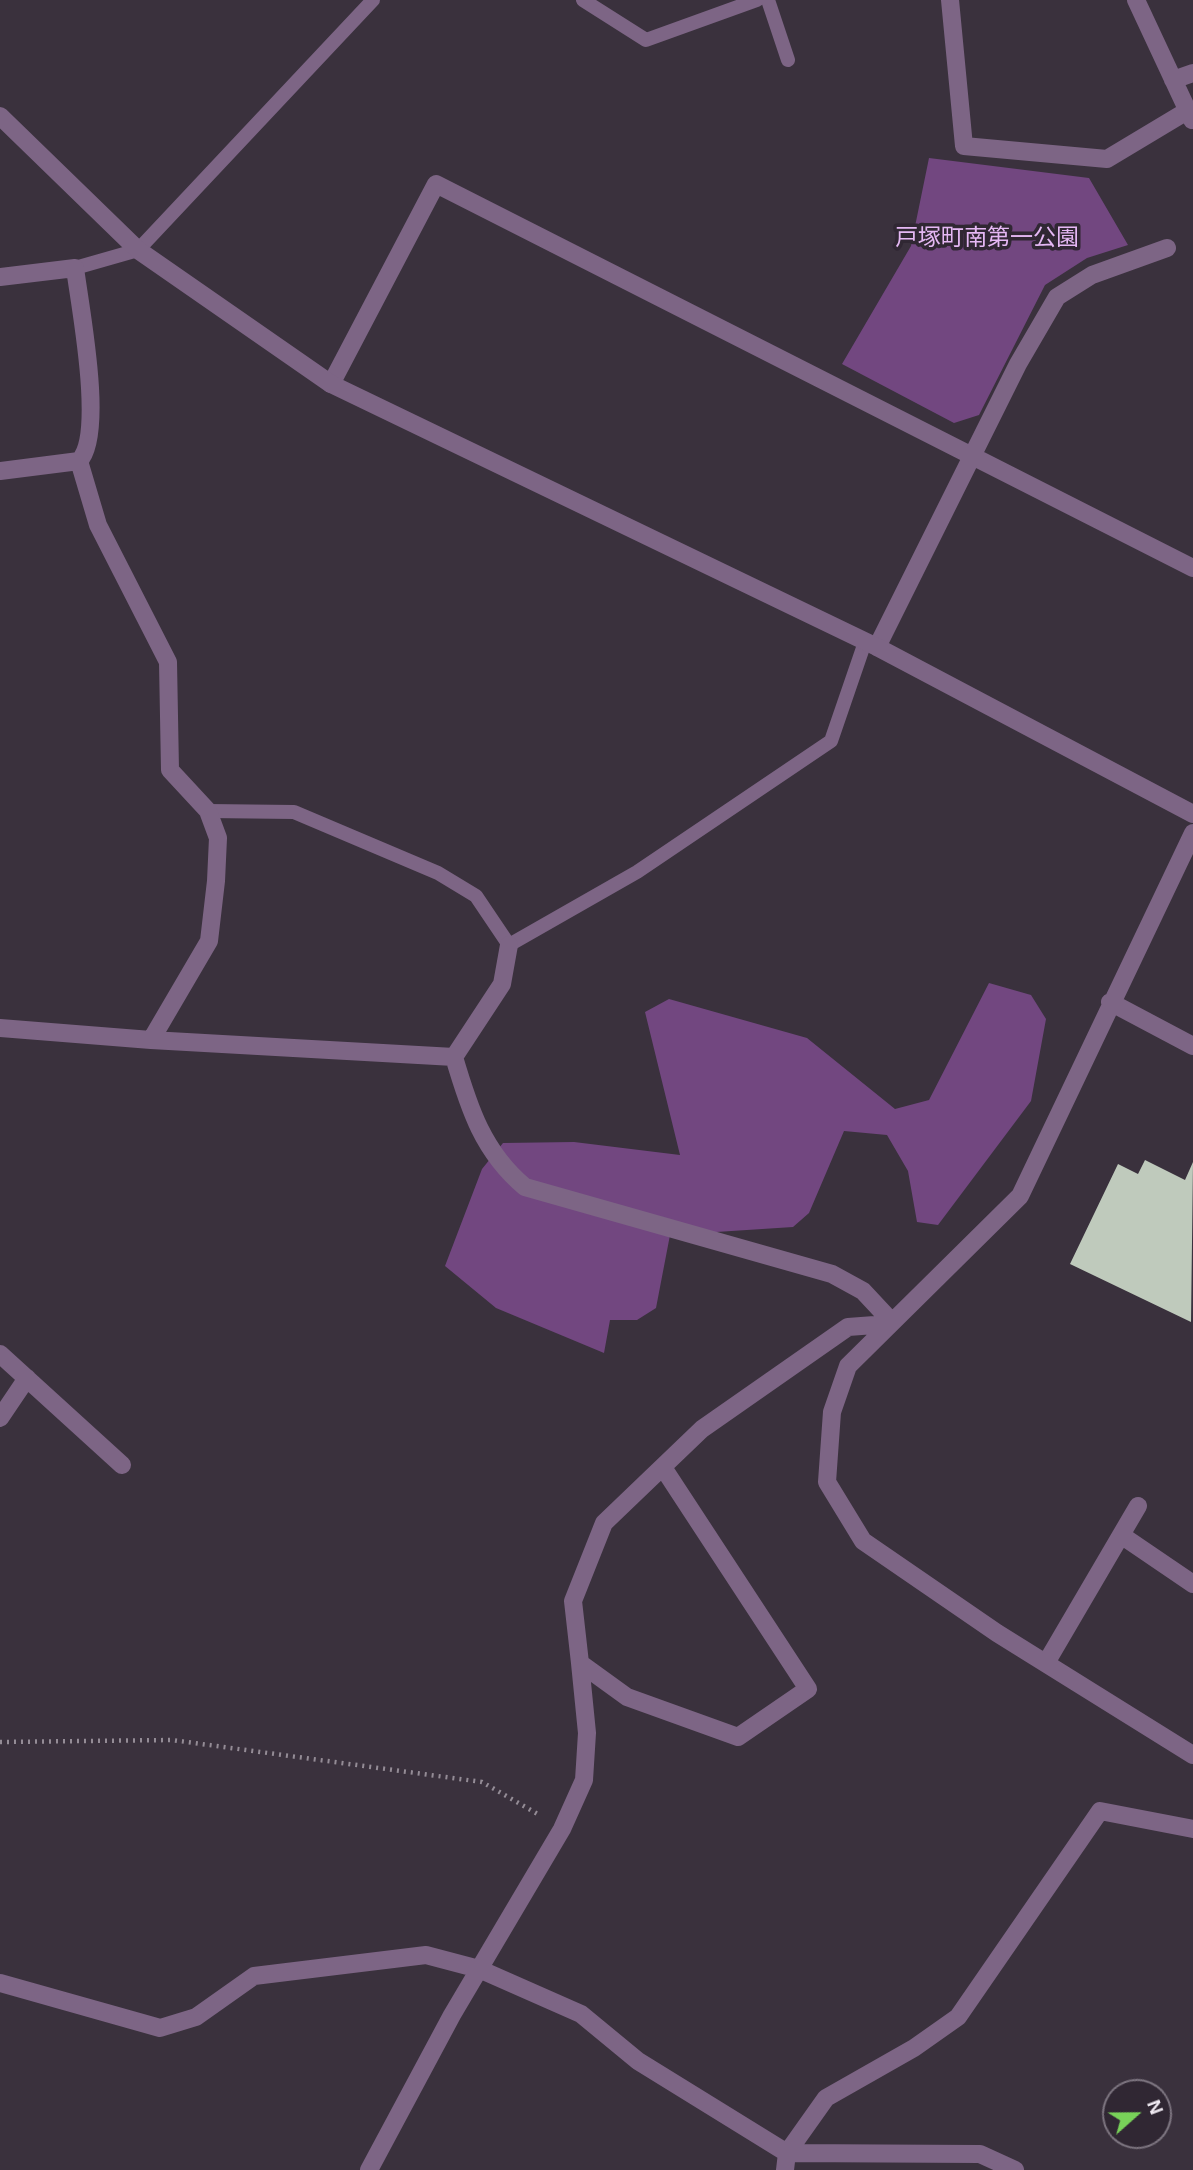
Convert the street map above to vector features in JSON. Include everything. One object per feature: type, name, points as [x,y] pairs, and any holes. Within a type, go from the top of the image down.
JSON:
[{"type":"street","points":[[950,0],[964,146],[1107,159],[1190,116],[1136,0]]},
{"type":"street","points":[[1172,80],[1193,73]]},
{"type":"street","points":[[0,116],[138,250],[331,384],[871,644],[1193,814]]},
{"type":"street","points":[[331,384],[436,184],[1193,568]]},
{"type":"street","points":[[871,644],[972,457],[1018,363],[1056,297],[1092,275],[1167,248]]},
{"type":"street","points":[[0,277],[75,268],[93,413],[85,455],[79,461],[0,471]]},
{"type":"street","points":[[79,461],[98,525],[168,662],[170,770],[208,811],[218,838],[209,941],[151,1040]]},
{"type":"street","points":[[1193,833],[1110,1002],[1020,1196],[848,1366],[832,1412],[827,1482],[863,1541],[996,1633],[1193,1755]]},
{"type":"street","points":[[454,1057],[502,984],[509,945]]},
{"type":"street","points":[[1110,1002],[1193,1046]]},
{"type":"street","points":[[0,1028],[151,1040],[454,1057]]},
{"type":"street","points":[[454,1057],[480,1132],[503,1168],[525,1186],[832,1274],[863,1291],[889,1323]]},
{"type":"street","points":[[369,2170],[478,1969],[562,1829],[584,1780],[587,1733],[573,1601],[604,1523],[664,1469],[702,1429],[848,1326],[889,1323]]},
{"type":"street","points":[[0,1354],[122,1465]]},
{"type":"street","points":[[0,1418],[27,1378]]},
{"type":"street","points":[[580,1663],[628,1697],[738,1737],[808,1689],[664,1469]]},
{"type":"street","points":[[1046,1663],[1138,1506]]},
{"type":"street","points":[[1121,1535],[1193,1584]]},
{"type":"street","points":[[786,2162],[826,2098],[914,2048],[957,2017],[1100,1811],[1193,1829]]},
{"type":"street","points":[[0,1983],[160,2028],[196,2017],[254,1976],[426,1955],[478,1969],[581,2014],[638,2061],[786,2162],[980,2154],[1016,2170]]},
{"type":"lane","points":[[75,268],[138,250],[373,0]]},
{"type":"lane","points":[[583,0],[646,40],[757,0]]},
{"type":"lane","points":[[768,0],[788,60]]},
{"type":"lane","points":[[208,811],[294,812],[438,873],[476,896],[509,945],[638,872],[831,741],[871,644]]},
{"type":"path","points":[[0,1742],[172,1740],[482,1782],[562,1829]]},
{"type":"green space","name":"戸塚町南第一公園","points":[[929,158],[1089,178],[1128,245],[1087,258],[1045,285],[979,415],[954,423],[842,364],[911,246]]},
{"type":"green space","points":[[989,983],[1031,995],[1046,1019],[1031,1101],[938,1225],[917,1222],[908,1171],[887,1135],[844,1131],[809,1213],[793,1227],[670,1235],[656,1308],[637,1320],[610,1320],[604,1353],[496,1308],[445,1266],[482,1169],[503,1143],[574,1142],[680,1155],[645,1012],[669,999],[807,1038],[895,1109],[929,1100]]},
{"type":"building","points":[[1145,1160],[1185,1180],[1193,1162],[1191,1322],[1070,1264],[1118,1164],[1138,1174]]}]
